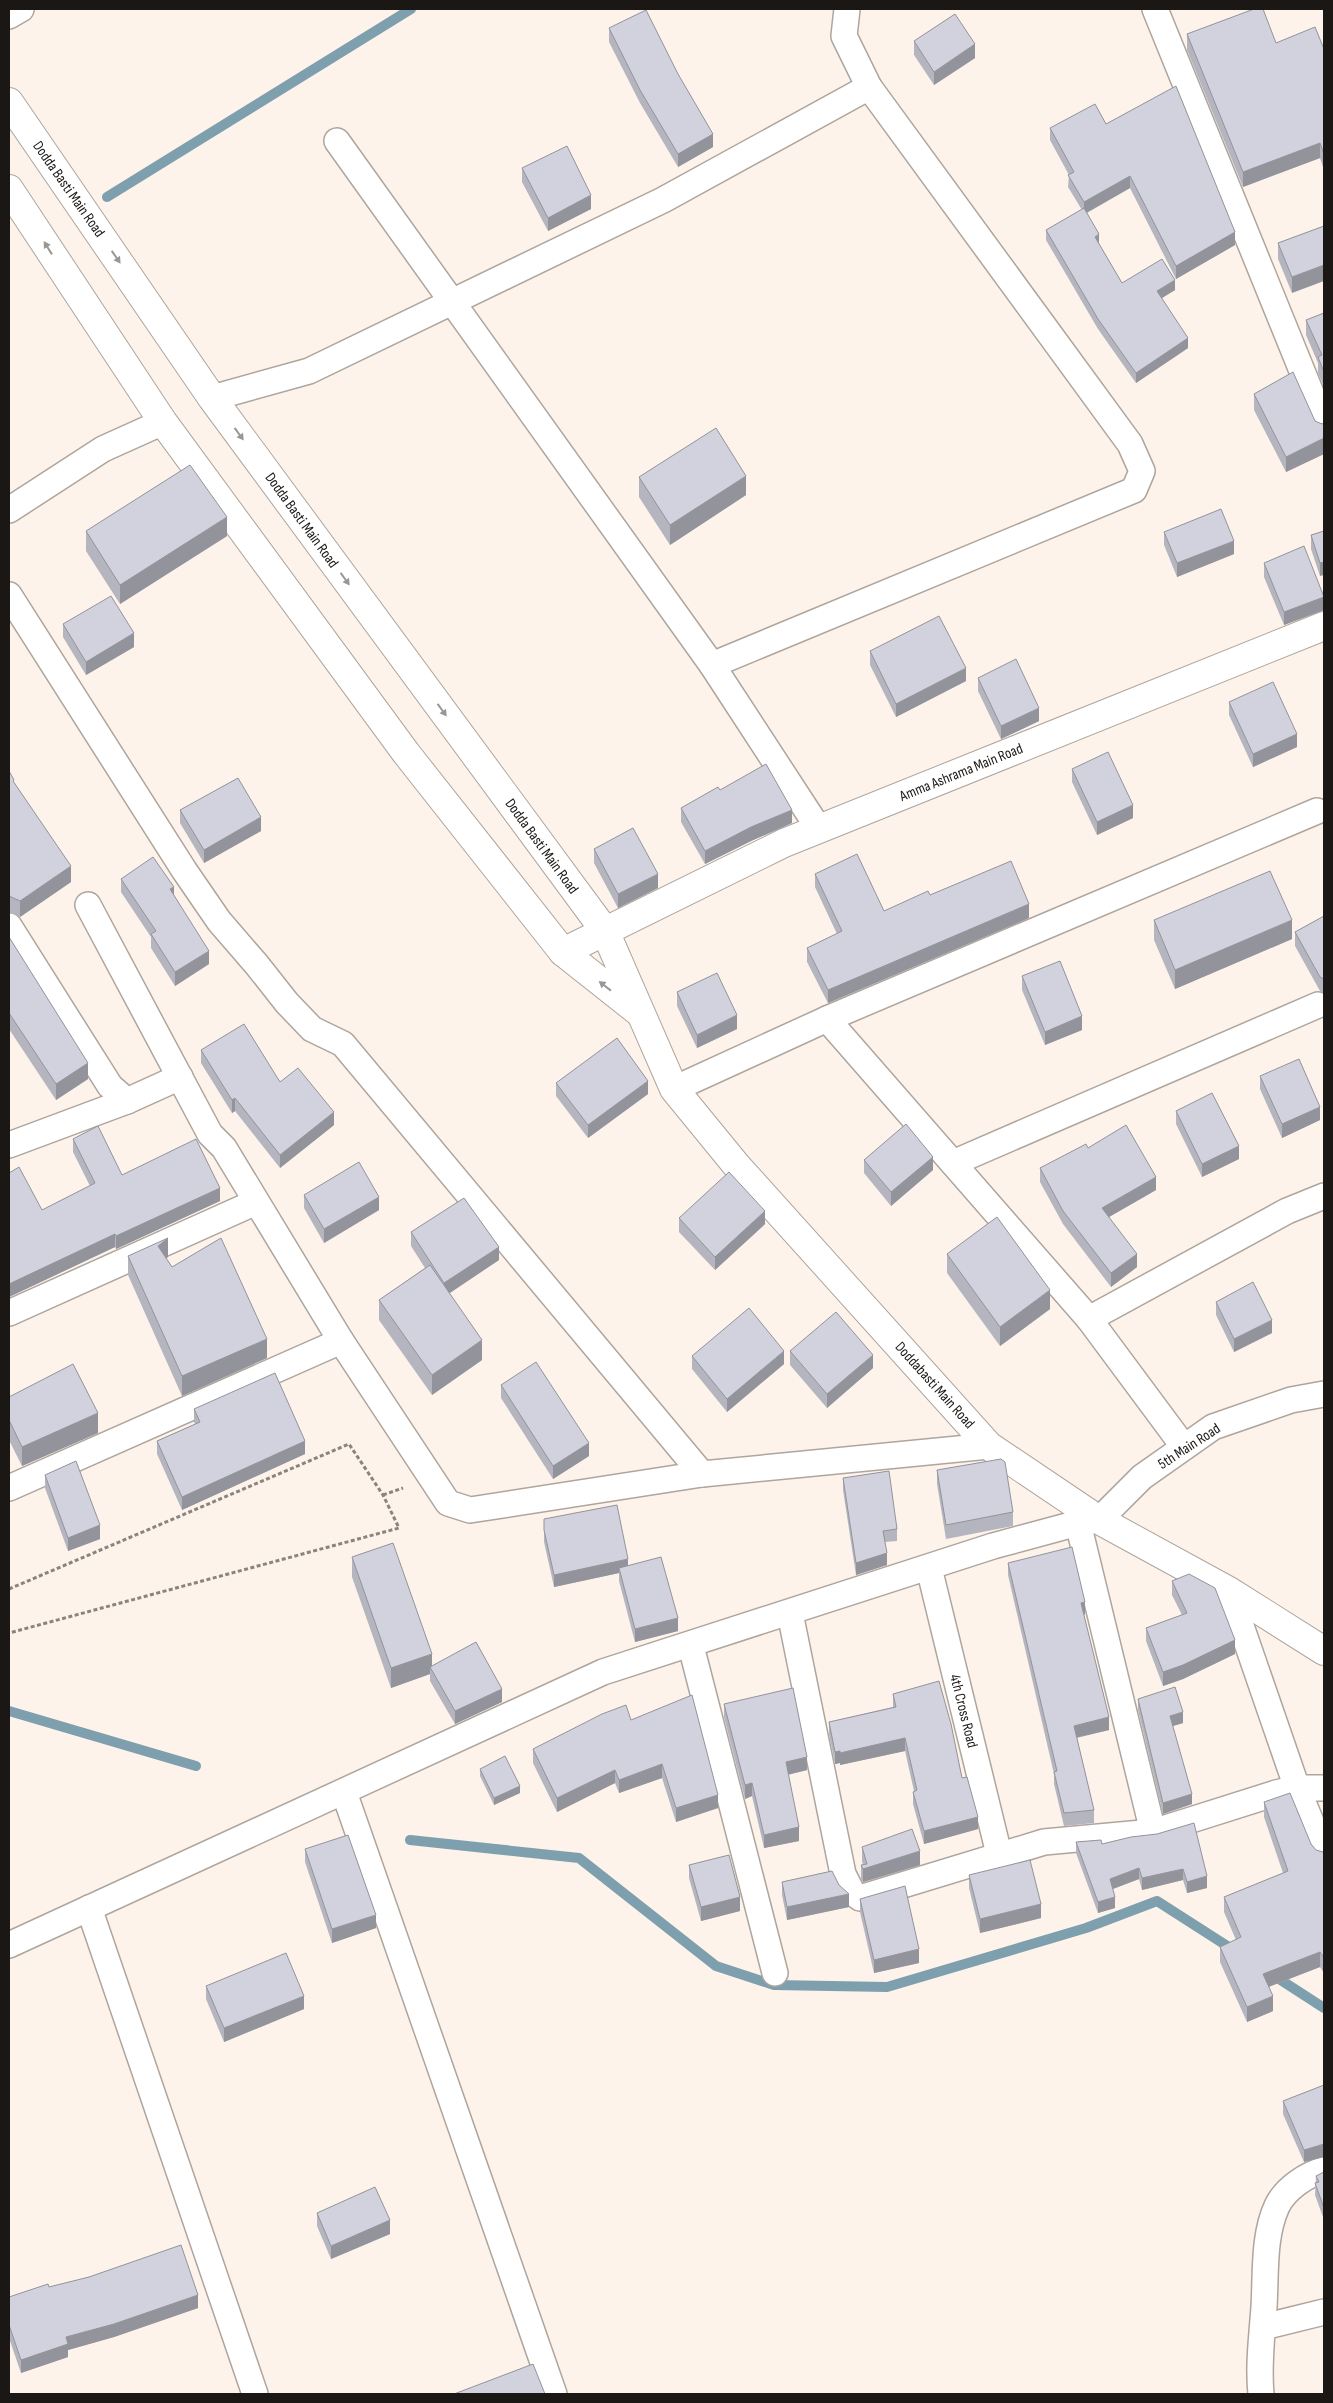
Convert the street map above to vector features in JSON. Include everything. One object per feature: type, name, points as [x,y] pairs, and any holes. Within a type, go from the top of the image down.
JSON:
[{"type":"street","points":[[9,16],[21,9]]},
{"type":"street","points":[[712,665],[1134,490],[1142,471],[1130,444],[870,87],[844,36],[847,9]]},
{"type":"street","points":[[1155,9],[1324,424]]},
{"type":"street","points":[[212,398],[308,371],[452,303],[663,200],[870,87]]},
{"type":"street","name":"Dodda Basti Main Road","points":[[9,102],[212,398],[605,931],[644,1016]]},
{"type":"street","points":[[337,140],[712,665],[819,829]]},
{"type":"street","points":[[9,189],[163,422],[406,753],[563,952],[644,1016]]},
{"type":"street","points":[[9,510],[103,449],[163,422]]},
{"type":"street","points":[[9,595],[184,870],[218,920],[286,1002],[312,1029],[343,1044],[702,1474]]},
{"type":"street","name":"Amma Ashrama Main Road","points":[[605,931],[784,843],[1324,626]]},
{"type":"street","points":[[674,1088],[827,1019],[1317,811]]},
{"type":"street","points":[[88,905],[210,1134],[224,1148],[341,1341],[448,1504],[470,1510],[702,1474],[989,1446]]},
{"type":"street","points":[[9,926],[110,1086],[127,1101]]},
{"type":"street","points":[[563,952],[605,931]]},
{"type":"street","points":[[953,1163],[1318,1005]]},
{"type":"street","name":"Doddabasti Main Road","points":[[644,1016],[674,1088],[737,1166],[989,1446],[1088,1522],[1229,1591],[1324,1651]]},
{"type":"street","points":[[827,1019],[1089,1319],[1184,1448]]},
{"type":"street","points":[[9,1145],[127,1101],[180,1077]]},
{"type":"street","points":[[1089,1319],[1287,1211],[1324,1196]]},
{"type":"street","points":[[9,1314],[256,1202]]},
{"type":"street","points":[[9,1488],[341,1341]]},
{"type":"street","name":"5th Main Road","points":[[1088,1522],[1142,1477],[1213,1426],[1291,1400],[1324,1394]]},
{"type":"street","points":[[9,1945],[604,1672],[691,1646],[993,1546],[1088,1522],[1153,1832]]},
{"type":"street","name":"4th Cross Road","points":[[929,1568],[998,1854]]},
{"type":"street","points":[[1229,1591],[1298,1788],[1324,1852]]},
{"type":"street","points":[[790,1613],[843,1874],[852,1892],[860,1898],[998,1854],[1044,1842],[1153,1832],[1276,1793],[1298,1788],[1324,1788]]},
{"type":"street","points":[[691,1646],[775,1974]]},
{"type":"street","points":[[344,1792],[554,2394]]},
{"type":"street","points":[[89,1908],[255,2394]]},
{"type":"street","points":[[1261,2394],[1260,2360],[1269,2230],[1278,2204],[1293,2187],[1312,2173],[1324,2170]]},
{"type":"street","points":[[1263,2327],[1324,2312]]},
{"type":"path","points":[[9,1589],[349,1444],[383,1495],[398,1528],[9,1634]]},
{"type":"building","points":[[1254,9],[1263,9],[1276,43],[1315,27],[1324,49],[1324,154],[1320,143],[1243,172],[1187,34]]},
{"type":"building","points":[[646,10],[678,74],[713,134],[678,154],[640,90],[609,28]]},
{"type":"building","points":[[955,14],[975,44],[934,72],[914,41]]},
{"type":"building","points":[[1176,86],[1235,232],[1176,266],[1130,176],[1084,202],[1068,175],[1074,172],[1050,128],[1095,104],[1106,124]]},
{"type":"building","points":[[567,146],[591,195],[548,218],[522,168]]},
{"type":"building","points":[[1084,208],[1099,234],[1095,237],[1122,283],[1162,259],[1175,280],[1157,291],[1188,338],[1136,373],[1098,319],[1046,230]]},
{"type":"building","points":[[1324,226],[1324,265],[1292,277],[1278,243]]},
{"type":"building","points":[[1324,313],[1324,372],[1318,357],[1322,355],[1306,320]]},
{"type":"building","points":[[1293,372],[1315,421],[1324,423],[1324,438],[1286,457],[1254,394]]},
{"type":"building","points":[[716,428],[746,476],[670,525],[639,477]]},
{"type":"building","points":[[190,465],[227,517],[120,585],[86,531]]},
{"type":"building","points":[[1221,509],[1234,541],[1177,563],[1164,532]]},
{"type":"building","points":[[1324,531],[1324,562],[1320,563],[1311,535]]},
{"type":"building","points":[[1304,546],[1324,597],[1284,612],[1264,563]]},
{"type":"building","points":[[111,596],[134,633],[86,662],[63,624]]},
{"type":"building","points":[[939,616],[966,668],[896,704],[870,651]]},
{"type":"building","points":[[1016,659],[1039,708],[1001,726],[978,678]]},
{"type":"building","points":[[1273,682],[1297,734],[1253,754],[1229,702]]},
{"type":"building","points":[[1108,752],[1133,805],[1097,822],[1072,769]]},
{"type":"building","points":[[766,764],[792,810],[751,827],[705,851],[681,808],[718,787],[720,790]]},
{"type":"building","points":[[9,771],[13,781],[71,866],[20,901],[9,896]]},
{"type":"building","points":[[238,778],[261,817],[204,850],[180,810]]},
{"type":"building","points":[[633,828],[658,874],[618,894],[594,849]]},
{"type":"building","points":[[857,854],[884,911],[928,891],[930,895],[1011,861],[1029,904],[828,990],[807,948],[842,931],[815,874]]},
{"type":"building","points":[[153,857],[174,887],[170,889],[209,951],[175,972],[151,934],[156,931],[121,879]]},
{"type":"building","points":[[1270,871],[1292,920],[1175,970],[1154,920]]},
{"type":"building","points":[[1324,916],[1324,979],[1320,977],[1295,932]]},
{"type":"building","points":[[9,937],[88,1063],[56,1084],[9,1013]]},
{"type":"building","points":[[1060,961],[1082,1016],[1045,1032],[1022,976]]},
{"type":"building","points":[[717,973],[737,1015],[697,1035],[677,992]]},
{"type":"building","points":[[244,1024],[280,1082],[298,1068],[334,1112],[280,1155],[235,1098],[232,1100],[201,1050]]},
{"type":"building","points":[[617,1038],[648,1081],[588,1125],[556,1083]]},
{"type":"building","points":[[1299,1059],[1320,1107],[1282,1124],[1260,1076]]},
{"type":"building","points":[[1212,1093],[1239,1146],[1202,1164],[1176,1111]]},
{"type":"building","points":[[906,1124],[933,1157],[891,1192],[864,1160]]},
{"type":"building","points":[[1126,1125],[1156,1177],[1102,1208],[1137,1254],[1111,1273],[1063,1211],[1040,1168],[1086,1144],[1088,1148]]},
{"type":"building","points":[[98,1126],[122,1175],[196,1139],[220,1188],[116,1236],[115,1234],[9,1284],[9,1173],[19,1167],[42,1210],[95,1183],[73,1139]]},
{"type":"building","points":[[359,1162],[379,1197],[324,1229],[304,1195]]},
{"type":"building","points":[[729,1172],[765,1211],[715,1257],[679,1218]]},
{"type":"building","points":[[464,1198],[499,1247],[444,1283],[411,1232]]},
{"type":"building","points":[[997,1217],[1050,1290],[1000,1327],[947,1254]]},
{"type":"building","points":[[168,1238],[158,1246],[172,1267],[221,1238],[267,1339],[182,1376],[128,1256]]},
{"type":"building","points":[[430,1265],[482,1340],[432,1375],[379,1300]]},
{"type":"building","points":[[1253,1282],[1272,1320],[1234,1339],[1216,1302]]},
{"type":"building","points":[[749,1308],[784,1351],[727,1399],[692,1356]]},
{"type":"building","points":[[836,1312],[873,1355],[827,1394],[790,1351]]},
{"type":"building","points":[[536,1362],[589,1443],[553,1466],[501,1385]]},
{"type":"building","points":[[73,1364],[98,1413],[22,1447],[9,1420],[9,1397]]},
{"type":"building","points":[[275,1373],[305,1441],[182,1497],[157,1441],[200,1422],[194,1409]]},
{"type":"building","points":[[1001,1459],[1005,1462],[1013,1512],[946,1525],[937,1470]]},
{"type":"building","points":[[76,1461],[100,1525],[68,1538],[45,1475]]},
{"type":"building","points":[[889,1471],[897,1529],[883,1531],[887,1553],[856,1563],[843,1478]]},
{"type":"building","points":[[617,1505],[628,1559],[554,1575],[544,1530],[544,1519]]},
{"type":"building","points":[[393,1543],[432,1654],[391,1668],[352,1557]]},
{"type":"building","points":[[1072,1547],[1085,1602],[1081,1603],[1109,1717],[1074,1726],[1094,1810],[1064,1813],[1054,1772],[1057,1771],[1008,1563]]},
{"type":"building","points":[[661,1557],[678,1618],[635,1629],[619,1568]]},
{"type":"building","points":[[1189,1574],[1215,1588],[1235,1640],[1183,1665],[1163,1672],[1146,1628],[1187,1613],[1172,1581]]},
{"type":"building","points":[[476,1642],[502,1689],[455,1711],[430,1667]]},
{"type":"building","points":[[939,1681],[951,1724],[962,1778],[967,1777],[978,1817],[924,1831],[913,1792],[917,1790],[905,1738],[840,1753],[840,1751],[835,1752],[829,1722],[896,1707],[893,1694]]},
{"type":"building","points":[[1175,1687],[1183,1712],[1170,1716],[1192,1794],[1163,1803],[1138,1699]]},
{"type":"building","points":[[793,1688],[807,1757],[786,1762],[799,1827],[764,1835],[752,1783],[745,1785],[724,1704]]},
{"type":"building","points":[[692,1695],[718,1795],[676,1808],[662,1764],[619,1780],[615,1770],[557,1798],[533,1749],[602,1714],[626,1705],[631,1720]]},
{"type":"building","points":[[505,1756],[520,1786],[494,1798],[480,1769]]},
{"type":"building","points":[[1290,1793],[1311,1844],[1316,1850],[1323,1852],[1324,1855],[1324,1958],[1320,1952],[1263,1974],[1273,1996],[1247,2007],[1220,1947],[1241,1937],[1224,1897],[1288,1871],[1264,1802]]},
{"type":"building","points":[[1194,1823],[1207,1876],[1187,1882],[1183,1869],[1142,1878],[1139,1868],[1110,1879],[1115,1897],[1098,1902],[1076,1842],[1101,1840],[1102,1844],[1131,1837],[1157,1834]]},
{"type":"building","points":[[912,1829],[920,1851],[863,1869],[861,1865],[867,1864],[862,1847]]},
{"type":"building","points":[[348,1835],[376,1915],[332,1929],[305,1849]]},
{"type":"building","points":[[729,1855],[740,1897],[701,1907],[689,1865]]},
{"type":"building","points":[[1030,1860],[1041,1904],[980,1919],[969,1875]]},
{"type":"building","points":[[832,1871],[839,1885],[849,1894],[787,1907],[782,1882]]},
{"type":"building","points":[[905,1886],[919,1949],[874,1960],[860,1899]]},
{"type":"building","points":[[286,1953],[304,1996],[224,2028],[206,1986]]},
{"type":"building","points":[[1324,2085],[1324,2144],[1304,2150],[1283,2101]]},
{"type":"building","points":[[1324,2172],[1324,2208],[1315,2183],[1319,2182],[1316,2176]]},
{"type":"building","points":[[375,2187],[390,2220],[331,2246],[317,2213]]},
{"type":"building","points":[[181,2245],[198,2295],[114,2324],[66,2337],[68,2344],[21,2360],[9,2325],[9,2297],[48,2284],[49,2287],[89,2277]]},
{"type":"building","points":[[533,2364],[545,2394],[454,2394]]},
{"type":"waterway","points":[[107,197],[411,9]]},
{"type":"waterway","points":[[9,1711],[196,1766]]},
{"type":"waterway","points":[[410,1840],[579,1858],[716,1966],[774,1985],[887,1987],[1086,1928],[1157,1901],[1235,1951]]},
{"type":"waterway","points":[[1273,1975],[1324,2008]]}]
